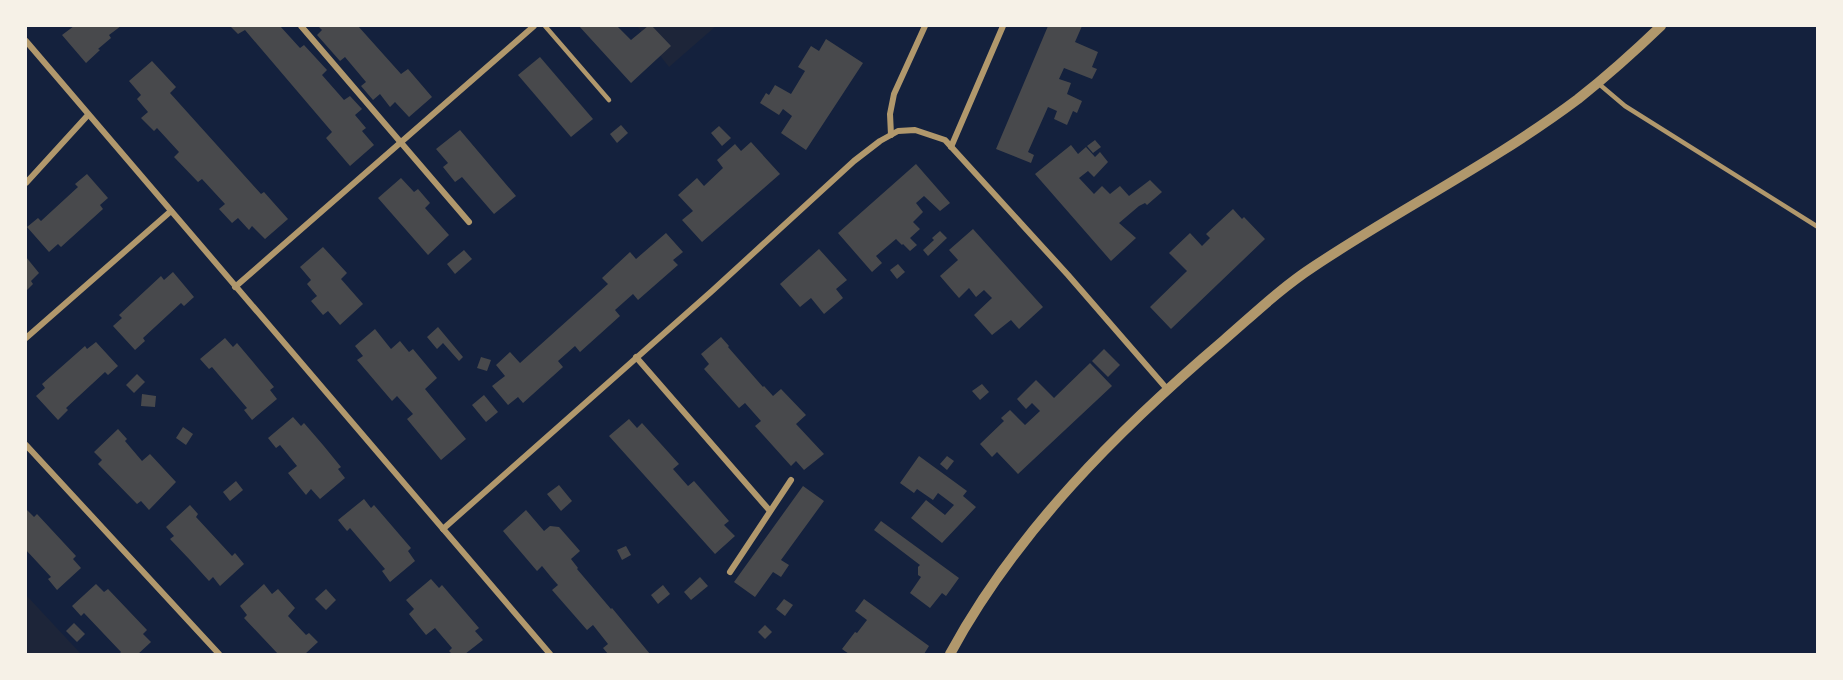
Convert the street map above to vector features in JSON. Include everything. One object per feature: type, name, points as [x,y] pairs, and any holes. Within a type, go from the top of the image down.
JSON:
[{"type":"street","points":[[301,26],[469,222]]},
{"type":"street","points":[[236,287],[534,26]]},
{"type":"street","points":[[891,135],[890,114],[894,94],[926,26]]},
{"type":"street","points":[[951,147],[1003,26]]},
{"type":"street","points":[[950,654],[1020,545],[1089,468],[1167,389],[1291,283],[1513,143],[1578,98],[1661,26]]},
{"type":"street","points":[[26,41],[550,654]]},
{"type":"street","points":[[26,183],[88,115]]},
{"type":"street","points":[[443,529],[712,291],[854,161],[880,141],[898,131],[915,130],[945,140],[1167,389]]},
{"type":"street","points":[[26,338],[171,211]]},
{"type":"street","points":[[636,357],[770,511]]},
{"type":"street","points":[[26,445],[219,654]]},
{"type":"street","points":[[730,572],[791,480]]},
{"type":"lane","points":[[545,26],[609,100]]},
{"type":"lane","points":[[1597,82],[1625,106],[1818,227]]},
{"type":"shaded area","points":[[637,26],[716,26],[669,67]]},
{"type":"shaded area","points":[[26,595],[81,654],[26,654]]},
{"type":"building","points":[[74,26],[121,26],[109,35],[111,38],[86,63],[62,35]]},
{"type":"building","points":[[230,26],[280,26],[300,48],[304,45],[327,70],[322,75],[344,100],[350,96],[362,109],[355,115],[366,128],[362,131],[374,145],[350,166],[326,138],[332,132],[245,30],[238,34]]},
{"type":"building","points":[[318,26],[358,26],[401,74],[408,69],[432,97],[409,117],[395,102],[390,107],[380,94],[373,100],[361,86],[366,82],[345,57],[340,61],[317,35],[322,30]]},
{"type":"building","points":[[579,26],[617,26],[631,40],[648,26],[652,26],[671,46],[631,83]]},
{"type":"building","points":[[1048,26],[1082,26],[1075,42],[1098,52],[1092,67],[1097,69],[1092,79],[1064,68],[1059,79],[1071,83],[1067,94],[1082,101],[1077,113],[1073,111],[1067,125],[1054,119],[1057,111],[1048,107],[1028,152],[1034,155],[1031,163],[996,149]]},
{"type":"building","points":[[826,39],[863,63],[806,150],[781,133],[792,116],[783,109],[779,115],[760,103],[775,85],[791,94],[805,71],[798,67],[811,46],[819,51]]},
{"type":"building","points":[[540,57],[593,119],[571,137],[518,75]]},
{"type":"building","points":[[152,61],[176,87],[170,93],[261,194],[264,192],[288,219],[265,239],[252,226],[249,230],[238,218],[232,223],[219,209],[225,204],[202,179],[198,182],[174,157],[179,152],[157,128],[154,131],[141,118],[148,112],[137,99],[141,95],[129,81]]},
{"type":"building","points":[[621,125],[628,133],[617,143],[610,134]]},
{"type":"building","points":[[719,126],[731,138],[722,146],[711,133]]},
{"type":"building","points":[[460,130],[516,196],[494,214],[462,177],[455,182],[443,167],[448,163],[436,149]]},
{"type":"building","points":[[1095,140],[1101,147],[1093,153],[1087,146]]},
{"type":"building","points":[[751,142],[780,174],[702,242],[682,220],[693,211],[678,195],[697,178],[704,186],[723,168],[717,160],[735,144],[741,151]]},
{"type":"building","points":[[1071,145],[1078,154],[1086,147],[1095,157],[1100,152],[1108,162],[1094,177],[1088,171],[1079,178],[1094,194],[1102,186],[1110,194],[1120,186],[1129,196],[1150,180],[1162,192],[1147,205],[1145,203],[1139,206],[1119,223],[1136,238],[1111,261],[1035,174]]},
{"type":"building","points":[[916,164],[950,203],[940,211],[924,196],[916,203],[923,212],[913,222],[920,229],[910,238],[917,245],[910,251],[896,239],[876,256],[882,263],[872,272],[838,233]]},
{"type":"building","points":[[87,174],[108,198],[100,205],[103,209],[61,247],[58,244],[49,252],[27,227],[38,218],[41,221],[78,187],[75,184]]},
{"type":"building","points":[[401,178],[414,192],[418,189],[430,203],[425,208],[449,235],[428,255],[378,198]]},
{"type":"building","points":[[1233,209],[1265,239],[1171,329],[1150,307],[1187,271],[1169,253],[1190,233],[1202,246],[1210,238],[1206,234]]},
{"type":"building","points":[[973,229],[1043,307],[1019,329],[1011,320],[992,335],[974,315],[992,298],[984,290],[976,297],[969,288],[959,298],[940,276],[958,260],[949,250]]},
{"type":"building","points":[[940,231],[947,238],[928,256],[923,250]]},
{"type":"building","points":[[666,233],[683,252],[673,260],[678,265],[638,300],[633,294],[615,310],[620,316],[580,352],[575,346],[558,361],[563,367],[523,403],[518,397],[508,405],[492,386],[505,376],[496,365],[510,352],[520,363],[608,284],[602,278],[630,252],[636,259]]},
{"type":"building","points":[[323,247],[347,273],[341,279],[363,304],[340,325],[328,311],[323,315],[311,301],[317,296],[307,284],[311,280],[300,267]]},
{"type":"building","points":[[819,249],[847,280],[836,289],[843,298],[824,314],[811,298],[800,307],[780,284]]},
{"type":"building","points":[[464,250],[472,259],[455,274],[447,264]]},
{"type":"building","points":[[26,257],[39,273],[31,281],[33,284],[26,291]]},
{"type":"building","points":[[898,264],[905,272],[897,279],[890,270]]},
{"type":"building","points":[[173,272],[194,297],[184,306],[181,303],[143,338],[145,341],[135,350],[113,326],[122,318],[119,315],[161,276],[164,280]]},
{"type":"building","points":[[438,327],[463,357],[459,361],[443,343],[437,349],[427,337]]},
{"type":"building","points":[[375,329],[391,349],[400,341],[409,352],[413,349],[437,378],[425,389],[466,439],[441,460],[407,419],[413,414],[397,396],[392,401],[357,360],[363,356],[355,346]]},
{"type":"building","points":[[721,337],[763,387],[773,396],[781,389],[806,415],[796,424],[824,454],[804,470],[796,461],[791,466],[755,426],[761,421],[745,403],[739,408],[704,369],[709,364],[701,354]]},
{"type":"building","points":[[225,338],[233,347],[237,343],[274,387],[270,390],[277,399],[252,420],[244,410],[247,408],[212,367],[209,369],[200,359]]},
{"type":"building","points":[[96,342],[118,366],[108,375],[105,372],[66,408],[68,410],[58,420],[36,396],[45,388],[42,384],[85,346],[87,349]]},
{"type":"building","points":[[1104,349],[1120,365],[1108,377],[1092,361]]},
{"type":"building","points":[[481,357],[491,360],[487,371],[477,368]]},
{"type":"building","points":[[1090,363],[1112,386],[1018,474],[997,452],[992,457],[980,444],[1004,421],[1001,418],[1010,410],[1025,425],[1040,411],[1032,403],[1026,409],[1017,399],[1036,380],[1054,398]]},
{"type":"building","points":[[137,374],[145,382],[134,393],[126,385]]},
{"type":"building","points":[[982,384],[989,392],[980,400],[972,391]]},
{"type":"building","points":[[142,394],[156,396],[155,407],[141,406]]},
{"type":"building","points":[[484,395],[498,412],[486,422],[472,405]]},
{"type":"building","points":[[293,417],[301,426],[304,423],[323,445],[341,467],[338,469],[345,478],[320,499],[311,489],[306,495],[288,473],[297,466],[280,445],[276,448],[268,438]]},
{"type":"building","points":[[629,419],[637,428],[642,423],[679,464],[673,469],[688,486],[694,481],[729,521],[724,525],[735,536],[715,554],[609,436]]},
{"type":"building","points":[[183,427],[193,434],[186,445],[176,438]]},
{"type":"building","points":[[118,429],[142,461],[150,454],[176,482],[149,510],[141,501],[137,504],[98,464],[102,460],[94,452]]},
{"type":"building","points":[[919,456],[967,491],[963,496],[976,507],[942,543],[911,518],[926,500],[945,515],[954,505],[938,493],[933,500],[917,489],[914,493],[900,483]]},
{"type":"building","points":[[947,456],[954,461],[947,470],[940,464]]},
{"type":"building","points":[[236,481],[243,490],[230,501],[223,492]]},
{"type":"building","points":[[559,485],[572,501],[561,511],[547,494]]},
{"type":"building","points":[[803,486],[824,501],[781,560],[789,565],[781,577],[773,572],[755,597],[734,582]]},
{"type":"building","points":[[364,499],[371,508],[374,505],[411,548],[408,551],[415,561],[390,582],[382,571],[385,569],[350,528],[347,531],[338,520]]},
{"type":"building","points":[[190,505],[198,514],[196,517],[232,556],[235,553],[244,564],[220,586],[213,577],[209,581],[170,539],[174,536],[166,527]]},
{"type":"building","points":[[26,509],[34,517],[37,514],[76,556],[73,559],[81,568],[57,590],[48,579],[51,577],[26,550]]},
{"type":"building","points":[[526,510],[544,531],[550,526],[559,527],[580,551],[571,559],[577,569],[650,654],[608,654],[603,648],[608,644],[593,625],[587,630],[552,590],[558,585],[542,566],[537,571],[503,531]]},
{"type":"building","points":[[881,521],[959,578],[946,596],[942,593],[930,608],[910,593],[921,577],[918,575],[920,565],[874,530]]},
{"type":"building","points":[[626,546],[631,555],[622,560],[617,550]]},
{"type":"building","points":[[700,577],[708,586],[691,600],[684,592]]},
{"type":"building","points":[[431,579],[439,588],[442,585],[479,628],[475,631],[483,640],[465,654],[452,654],[449,651],[452,648],[435,628],[426,635],[409,614],[414,609],[406,600]]},
{"type":"building","points":[[96,584],[104,592],[108,589],[147,630],[143,634],[151,642],[138,654],[119,654],[121,652],[84,613],[81,616],[72,606]]},
{"type":"building","points":[[264,584],[272,594],[278,589],[295,608],[288,616],[306,635],[309,633],[318,642],[305,654],[278,654],[244,618],[247,615],[240,606]]},
{"type":"building","points":[[663,585],[670,594],[658,604],[651,595]]},
{"type":"building","points":[[326,589],[336,600],[326,610],[315,599]]},
{"type":"building","points":[[784,599],[793,605],[785,616],[776,609]]},
{"type":"building","points":[[864,599],[929,646],[924,654],[849,654],[842,649],[867,620],[855,611]]},
{"type":"building","points":[[74,623],[85,634],[77,642],[66,631]]},
{"type":"building","points":[[765,625],[772,632],[765,639],[758,632]]}]
